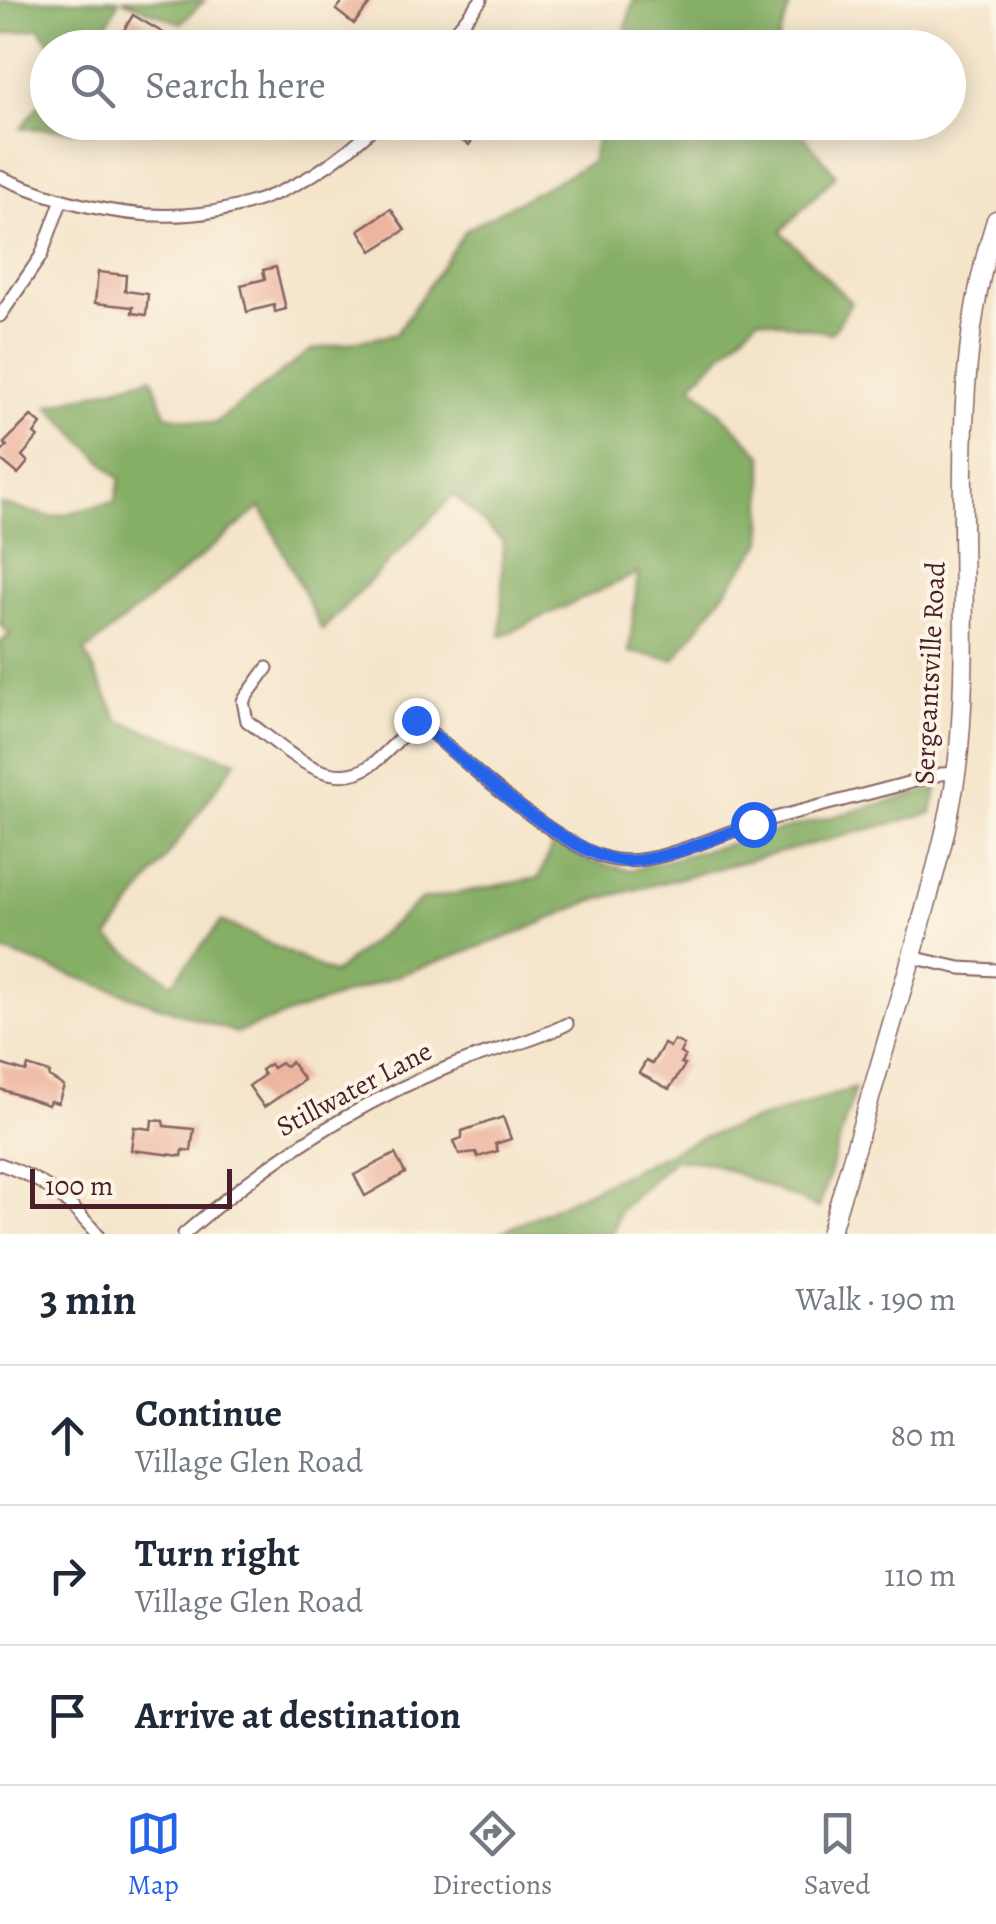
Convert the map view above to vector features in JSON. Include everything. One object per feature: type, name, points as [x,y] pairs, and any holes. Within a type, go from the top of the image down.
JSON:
[{"type":"main road","name":"Sergeantsville Road","points":[[830,1234],[911,957],[946,828],[956,773],[962,711],[967,364],[976,290],[996,220]]},
{"type":"street","points":[[457,30],[481,0]]},
{"type":"street","points":[[0,177],[62,202],[140,217],[186,216],[228,209],[271,195],[313,174],[360,140]]},
{"type":"street","points":[[0,316],[41,256],[62,202]]},
{"type":"street","points":[[267,668],[243,701],[247,720],[318,770],[342,776],[362,770],[380,758],[416,720],[560,834],[615,860],[658,856],[753,824],[956,773]]},
{"type":"street","points":[[911,957],[960,968],[996,970]]},
{"type":"street","name":"Stillwater Lane","points":[[184,1234],[283,1154],[336,1122],[451,1066],[567,1024]]},
{"type":"street","points":[[0,1164],[23,1172],[65,1197],[97,1234]]},
{"type":"green space","points":[[0,0],[119,0],[105,30],[39,28],[0,35]]},
{"type":"green space","points":[[122,0],[205,0],[181,23]]},
{"type":"green space","points":[[633,0],[792,0],[782,30],[625,30]]},
{"type":"green space","points":[[597,140],[807,140],[836,175],[781,231],[851,303],[832,333],[758,318],[692,384],[763,456],[763,541],[674,660],[629,652],[638,573],[501,636],[503,541],[454,495],[322,630],[261,507],[85,652],[119,721],[236,761],[108,938],[172,983],[222,921],[333,974],[421,900],[539,878],[554,841],[588,861],[630,870],[937,789],[932,813],[591,901],[518,933],[236,1033],[0,950],[0,643],[10,634],[0,625],[0,504],[52,517],[115,502],[120,479],[48,406],[152,377],[166,415],[214,424],[311,350],[396,334],[466,230],[591,162]]},
{"type":"green space","points":[[855,1088],[819,1208],[711,1163],[674,1159],[619,1211],[613,1234],[498,1234],[700,1138]]},
{"type":"building","points":[[344,0],[373,0],[354,24],[336,10]]},
{"type":"building","points":[[133,15],[158,30],[124,30]]},
{"type":"building","points":[[391,209],[405,230],[372,251],[359,230]]},
{"type":"building","points":[[276,267],[286,309],[275,312],[274,305],[247,312],[241,285],[265,279],[263,270]]},
{"type":"building","points":[[98,272],[126,275],[125,291],[148,294],[146,315],[132,313],[133,307],[95,303]]},
{"type":"building","points":[[31,416],[41,424],[34,434],[38,437],[22,456],[28,462],[18,474],[0,459],[0,454],[7,446],[4,443]]},
{"type":"building","points":[[674,1040],[684,1045],[680,1053],[685,1056],[681,1063],[685,1065],[669,1089],[639,1073],[646,1061],[652,1064],[664,1044],[670,1047]]},
{"type":"building","points":[[291,1062],[304,1080],[264,1107],[249,1086],[264,1075],[261,1070],[270,1064],[273,1068]]},
{"type":"building","points":[[0,1064],[26,1072],[28,1066],[50,1073],[49,1077],[64,1086],[58,1103],[50,1101],[48,1105],[0,1089]]},
{"type":"building","points":[[503,1117],[511,1139],[495,1144],[498,1151],[478,1157],[476,1152],[459,1154],[454,1141],[462,1138],[462,1131]]},
{"type":"building","points":[[152,1120],[163,1121],[164,1126],[194,1129],[191,1151],[183,1150],[182,1156],[131,1150],[134,1127],[151,1129]]},
{"type":"building","points":[[395,1154],[405,1173],[365,1196],[354,1175]]},
{"type":"route","points":[[416,720],[560,834],[603,857],[642,860],[753,824]]}]
